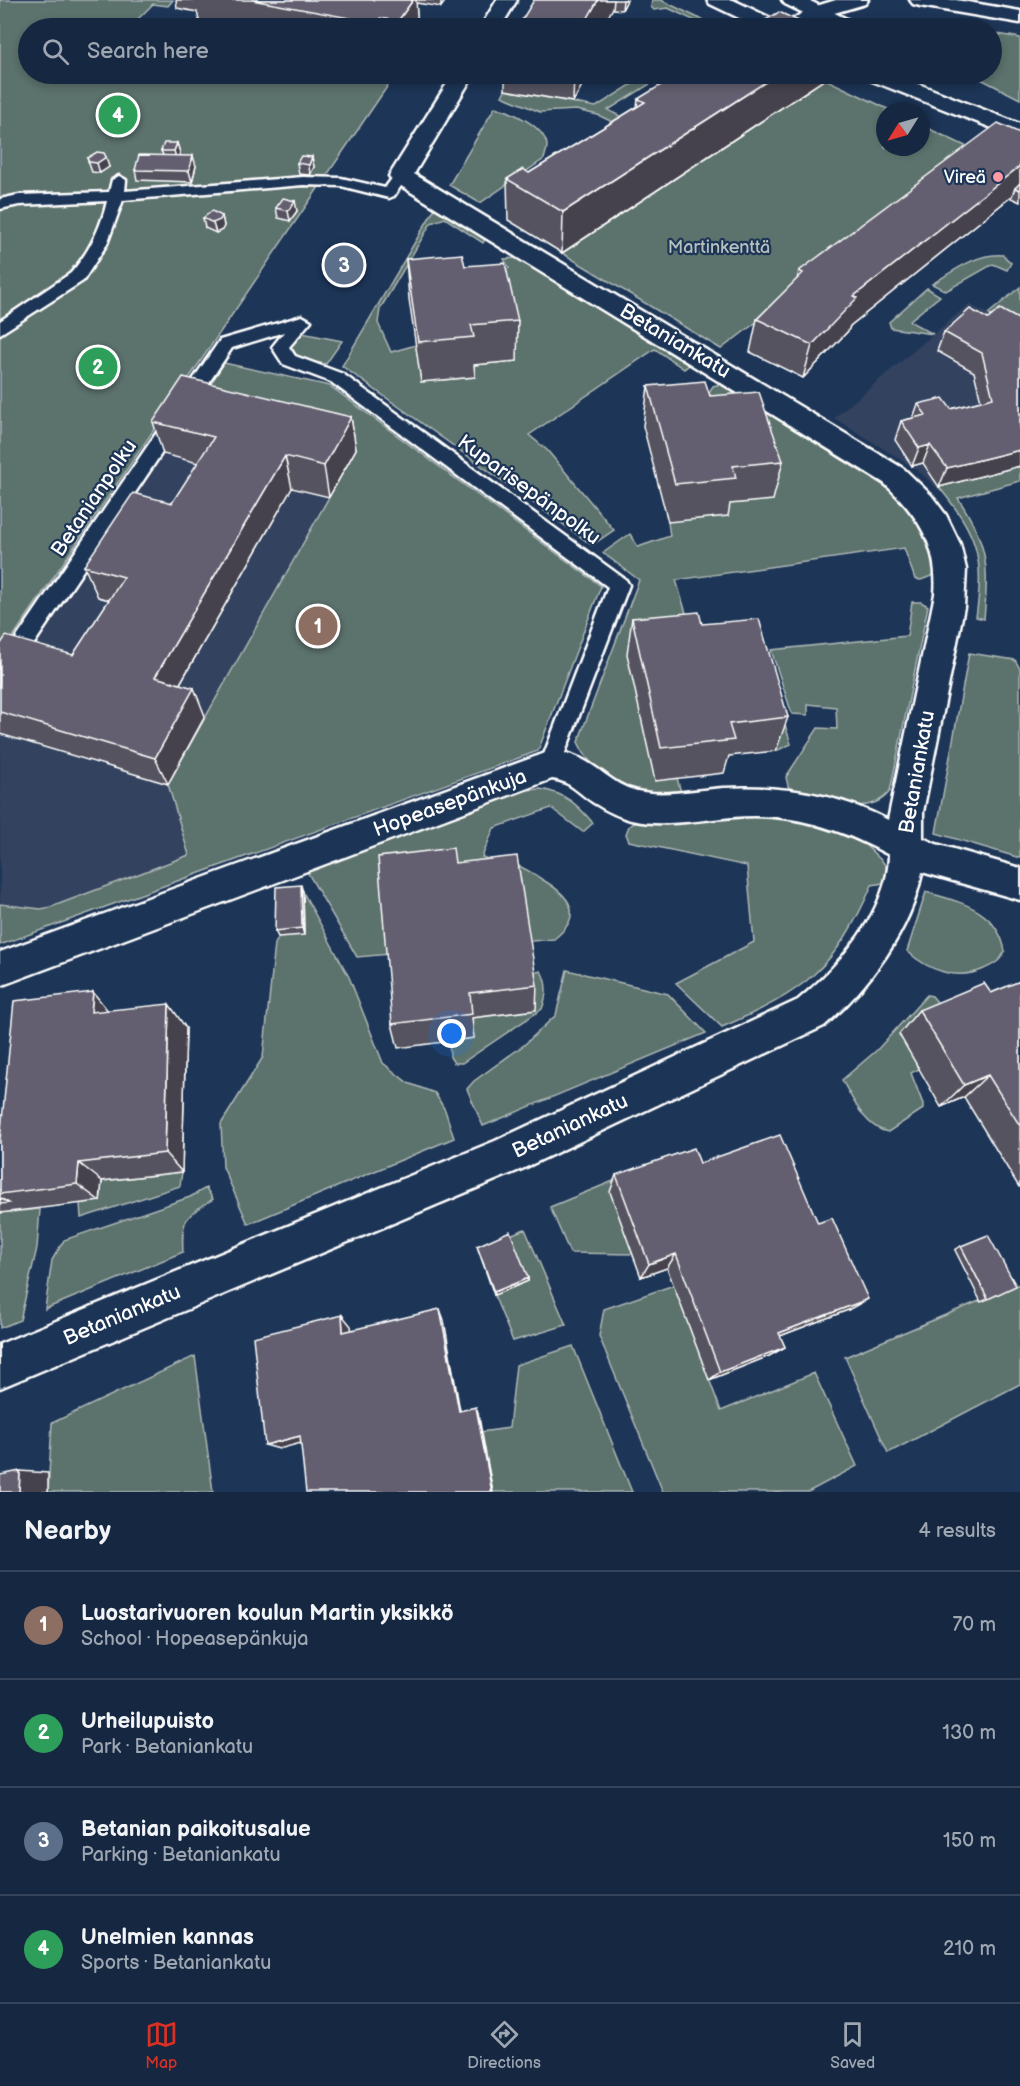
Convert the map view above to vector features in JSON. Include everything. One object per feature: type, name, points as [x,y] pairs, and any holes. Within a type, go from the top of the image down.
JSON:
[{"type":"street","points":[[496,18],[507,0]]},
{"type":"street","points":[[717,0],[755,18]]},
{"type":"street","points":[[792,0],[829,18]]},
{"type":"street","points":[[806,18],[817,12],[858,0]]},
{"type":"street","points":[[920,0],[1020,17]]},
{"type":"street","points":[[401,176],[457,84]]},
{"type":"street","points":[[900,84],[1020,131]]},
{"type":"street","points":[[944,84],[1020,131]]},
{"type":"street","name":"Betaniankatu","points":[[0,1366],[508,1155],[811,1013],[834,995],[872,945],[905,873],[906,815],[949,598],[949,559],[935,519],[919,499],[894,476],[401,176]]},
{"type":"street","name":"Hopeasepänkuja","points":[[0,969],[550,765],[565,766],[579,772],[606,793],[631,806],[653,808],[755,801],[793,805],[838,815],[928,858],[1020,884]]},
{"type":"lane","points":[[0,204],[118,188],[303,181],[341,182],[389,193],[401,176]]},
{"type":"lane","points":[[0,329],[77,277],[85,268],[112,215],[118,188]]},
{"type":"lane","name":"Kuparisepänpolku","points":[[226,344],[303,321],[280,347],[289,360],[337,378],[619,585],[550,765]]},
{"type":"lane","name":"Betanianpolku","points":[[0,678],[226,344]]},
{"type":"shaded area","points":[[969,304],[1020,331],[1020,481],[950,500],[916,469],[834,418]]},
{"type":"shaded area","points":[[224,363],[330,386],[601,586],[538,751],[0,945],[0,700]]},
{"type":"green space","points":[[0,0],[173,0],[168,6],[153,4],[139,18],[18,18],[18,84],[389,84],[0,656]]},
{"type":"green space","points":[[652,0],[661,0],[698,18],[689,18],[668,8],[654,10],[651,7]]},
{"type":"green space","points":[[1002,35],[1020,38],[1020,99],[991,84],[1002,84]]},
{"type":"green space","points":[[632,84],[650,84],[608,110],[648,131],[641,136],[598,115],[576,110],[540,112],[502,96],[505,90],[596,107]]},
{"type":"green space","name":"Martinkenttä","points":[[817,84],[835,84],[876,103],[876,156],[930,156],[930,129],[980,153],[721,349],[562,253]]},
{"type":"green space","points":[[495,107],[526,120],[545,138],[547,149],[544,159],[480,203],[449,185]]},
{"type":"green space","points":[[435,208],[485,239],[483,243],[445,218],[431,223],[380,309],[378,323],[391,352],[416,345],[421,382],[474,377],[473,365],[517,361],[480,277],[509,268],[504,259],[516,258],[689,365],[684,369],[655,349],[529,435],[547,450],[614,530],[592,545],[342,366]]},
{"type":"green space","points":[[1003,255],[1011,263],[1007,270],[993,264],[946,291],[932,284],[975,260]]},
{"type":"green space","points":[[1020,287],[1020,331],[988,314]]},
{"type":"green space","points":[[927,288],[940,296],[909,321],[933,334],[891,328],[889,322]]},
{"type":"green space","points":[[302,333],[342,341],[326,364],[310,361],[295,355],[290,346],[294,338]]},
{"type":"green space","points":[[224,363],[330,386],[601,586],[538,751],[0,945],[0,904],[41,909],[51,907],[189,855],[168,784],[356,449],[193,410]]},
{"type":"green space","points":[[720,384],[894,492],[924,529],[932,551],[934,575],[921,580],[915,579],[904,548],[676,580],[699,656],[762,650],[791,744],[776,751],[749,655],[677,778],[682,796],[637,794],[615,784],[600,772],[587,758],[578,742],[639,580],[603,553],[630,534],[638,547],[670,536],[668,522],[717,416],[709,392],[713,386]]},
{"type":"green space","points":[[1020,466],[1020,481],[958,498],[981,542],[986,569],[984,619],[976,617],[979,578],[975,547],[962,519],[939,487]]},
{"type":"green space","points":[[912,602],[921,602],[928,606],[890,791],[871,804],[859,806],[832,803],[795,794],[788,786],[786,777],[818,728],[837,729],[836,707],[808,704],[808,715],[792,714],[771,650],[907,636]]},
{"type":"green space","points":[[969,653],[1015,660],[1020,669],[1020,858],[936,833]]},
{"type":"green space","points":[[540,789],[557,793],[570,800],[593,823],[583,832],[551,808],[494,828],[482,857],[525,869],[552,886],[567,899],[571,914],[564,930],[554,939],[357,957],[306,870],[526,790]]},
{"type":"green space","points":[[763,814],[800,819],[855,835],[883,862],[887,868],[887,880],[872,885],[845,937],[814,974],[775,1002],[722,1027],[676,983],[754,942],[747,866],[629,841],[626,834],[629,826],[638,821]]},
{"type":"green space","points":[[303,892],[349,977],[383,1063],[408,1083],[435,1093],[445,1110],[454,1138],[248,1224],[223,1167],[221,1124],[263,1057],[275,944]]},
{"type":"green space","points":[[926,892],[975,909],[994,925],[1005,951],[999,960],[984,969],[954,974],[934,969],[907,951]]},
{"type":"green space","points":[[567,970],[668,994],[706,1033],[483,1126],[467,1089],[474,1081],[524,1045],[556,1015]]},
{"type":"green space","points":[[541,971],[546,990],[542,1009],[462,1063],[454,1063],[450,1057],[449,1041],[474,1038],[471,1018],[530,974]]},
{"type":"green space","points":[[927,995],[932,996],[947,1014],[900,1034],[919,1069],[911,1073],[923,1109],[888,1132],[866,1119],[842,1080],[877,1050]]},
{"type":"green space","points":[[650,1166],[611,1192],[633,1254],[570,1253],[550,1207]]},
{"type":"green space","points":[[182,1172],[180,1186],[81,1218],[80,1203],[100,1201],[102,1181]]},
{"type":"green space","points":[[206,1188],[213,1199],[196,1210],[184,1225],[183,1252],[45,1309],[52,1260],[64,1240],[190,1197]]},
{"type":"green space","points":[[40,1209],[37,1248],[20,1320],[0,1328],[0,1213]]},
{"type":"green space","points":[[525,1229],[566,1325],[513,1341],[494,1295],[528,1281],[510,1235]]},
{"type":"green space","points":[[1020,1284],[1020,1384],[888,1453],[845,1357]]},
{"type":"green space","points":[[674,1285],[721,1411],[814,1373],[857,1466],[808,1492],[663,1492],[599,1336],[604,1309]]},
{"type":"green space","points":[[573,1346],[632,1492],[493,1492],[481,1432],[509,1428],[516,1365]]},
{"type":"green space","points":[[195,1356],[213,1492],[48,1492],[52,1423]]},
{"type":"building","points":[[252,0],[413,0],[400,18],[349,18]]},
{"type":"building","points":[[534,0],[598,0],[588,18],[523,18]]},
{"type":"building","points":[[779,12],[792,18],[769,18]]},
{"type":"building","points":[[663,84],[762,84],[563,212],[507,179],[523,169],[529,173],[645,102],[638,99]]},
{"type":"building","points":[[998,123],[1020,133],[1020,166],[854,296],[857,298],[812,345],[757,319],[803,273],[799,271]]},
{"type":"building","points":[[164,143],[177,143],[174,151],[161,151]]},
{"type":"building","points":[[97,152],[104,153],[106,157],[97,163],[89,162],[87,158]]},
{"type":"building","points":[[139,155],[193,156],[189,171],[135,170]]},
{"type":"building","points":[[301,156],[312,157],[309,165],[297,163]]},
{"type":"building","points":[[283,198],[295,201],[288,211],[276,208]]},
{"type":"building","points":[[212,211],[222,216],[220,220],[213,223],[203,218]]},
{"type":"building","points":[[462,254],[465,266],[505,263],[518,321],[471,325],[474,337],[418,342],[406,259]]},
{"type":"building","points":[[970,309],[988,319],[1000,309],[1020,320],[1020,450],[947,468],[930,445],[919,448],[901,421],[926,415],[918,404],[943,398],[951,409],[993,398],[982,353],[944,332]]},
{"type":"building","points":[[183,377],[351,417],[324,466],[285,456],[155,677],[194,688],[155,758],[0,712],[0,645],[6,636],[73,655],[124,577],[84,566],[133,493],[172,503],[214,437],[153,422]]},
{"type":"building","points":[[705,381],[710,396],[759,392],[783,461],[733,466],[736,478],[675,484],[648,386]]},
{"type":"building","points":[[699,612],[702,624],[759,619],[788,717],[729,724],[734,740],[661,748],[632,618]]},
{"type":"building","points":[[453,848],[455,863],[517,856],[537,985],[470,993],[472,1014],[392,1024],[378,857]]},
{"type":"building","points":[[301,885],[302,928],[275,931],[276,887]]},
{"type":"building","points":[[1020,981],[1020,1126],[988,1075],[964,1085],[919,1010],[984,983],[991,993]]},
{"type":"building","points":[[93,992],[91,1012],[169,1004],[165,1153],[79,1163],[77,1184],[0,1194],[0,1140],[14,1001]]},
{"type":"building","points":[[780,1135],[818,1223],[832,1218],[868,1299],[779,1333],[785,1347],[720,1372],[676,1254],[649,1264],[616,1175],[694,1148],[700,1163]]},
{"type":"building","points":[[0,1198],[9,1203],[0,1204]]},
{"type":"building","points":[[510,1231],[528,1278],[494,1292],[477,1246]]},
{"type":"building","points":[[988,1235],[1016,1286],[988,1299],[961,1246]]},
{"type":"building","points":[[440,1309],[459,1411],[476,1407],[492,1492],[306,1492],[300,1436],[265,1445],[253,1337],[342,1315],[343,1332]]},
{"type":"building","points":[[20,1471],[19,1492],[0,1492],[0,1475]]},
{"type":"place","name":"Unelmien kannas","points":[[118,115]]},
{"type":"place","name":"Vireä","points":[[998,177]]},
{"type":"place","name":"Betanian paikoitusalue","points":[[344,265]]},
{"type":"place","name":"Urheilupuisto","points":[[98,367]]},
{"type":"place","name":"Luostarivuoren koulun Martin yksikkö","points":[[318,626]]}]
